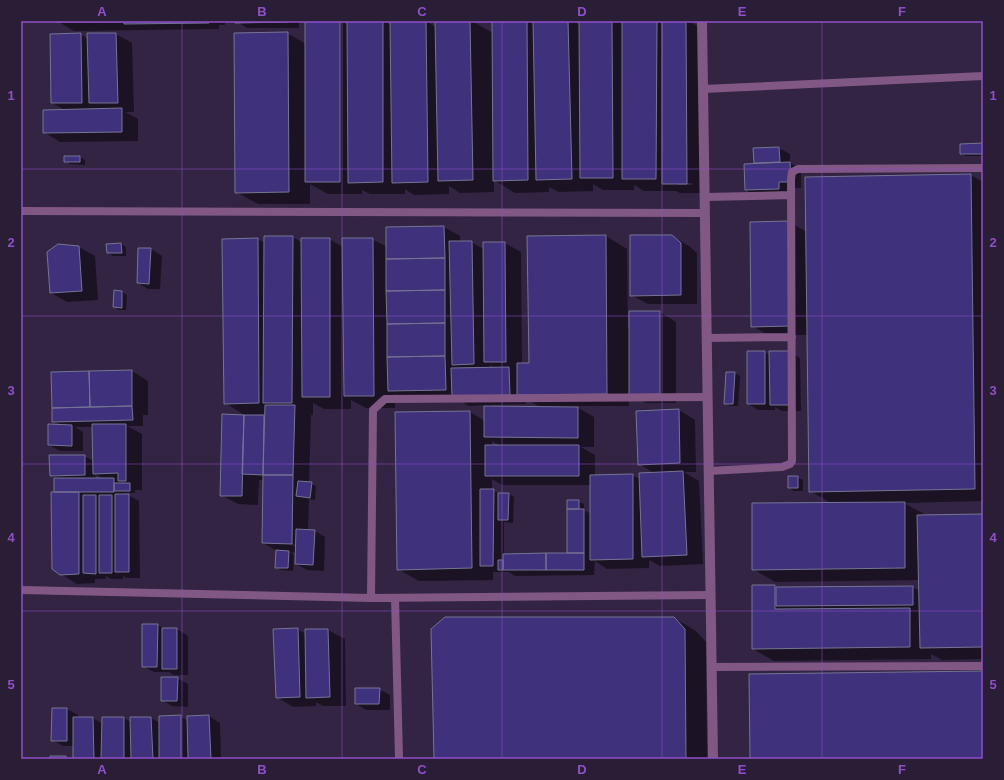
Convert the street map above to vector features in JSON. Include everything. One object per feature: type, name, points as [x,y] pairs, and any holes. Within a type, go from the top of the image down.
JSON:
[{"type":"street","points":[[702,21],[713,759]]},
{"type":"lane","points":[[703,89],[983,76]]},
{"type":"lane","points":[[709,471],[782,467],[790,464],[793,457],[792,172],[798,169],[983,168]]},
{"type":"lane","points":[[705,197],[791,194]]},
{"type":"lane","points":[[21,211],[705,213]]},
{"type":"lane","points":[[707,338],[792,337]]},
{"type":"lane","points":[[371,598],[373,410],[385,399],[708,397]]},
{"type":"lane","points":[[21,590],[371,598],[710,596]]},
{"type":"lane","points":[[395,598],[399,759]]},
{"type":"lane","points":[[711,667],[983,666]]},
{"type":"shaded area","points":[[21,21],[983,21],[983,759],[21,759]]},
{"type":"building","points":[[122,21],[122,22],[56,22]]},
{"type":"building","points":[[124,21],[209,21],[209,23],[124,24]]},
{"type":"building","points":[[235,21],[289,21],[289,22],[235,23]]},
{"type":"building","points":[[305,21],[340,21],[340,182],[305,182]]},
{"type":"building","points":[[347,21],[383,21],[383,182],[348,183]]},
{"type":"building","points":[[390,21],[426,21],[428,182],[392,183]]},
{"type":"building","points":[[435,21],[470,21],[473,180],[438,181]]},
{"type":"building","points":[[492,21],[527,21],[528,180],[493,181]]},
{"type":"building","points":[[533,21],[568,21],[572,179],[536,180]]},
{"type":"building","points":[[579,21],[612,21],[613,178],[580,178]]},
{"type":"building","points":[[622,21],[657,21],[656,179],[622,179]]},
{"type":"building","points":[[662,21],[686,21],[687,184],[662,184]]},
{"type":"building","points":[[288,32],[289,192],[235,193],[234,33]]},
{"type":"building","points":[[81,33],[82,103],[51,103],[50,34]]},
{"type":"building","points":[[87,33],[116,33],[118,103],[89,103]]},
{"type":"building","points":[[122,108],[122,132],[43,133],[43,110]]},
{"type":"building","points":[[983,143],[983,154],[960,154],[960,144]]},
{"type":"building","points":[[779,147],[780,162],[754,163],[753,148]]},
{"type":"building","points":[[64,156],[80,156],[80,162],[64,162]]},
{"type":"building","points":[[790,162],[791,182],[779,182],[779,189],[745,190],[744,164]]},
{"type":"building","points":[[971,174],[975,489],[809,492],[805,177]]},
{"type":"building","points":[[789,221],[791,326],[751,327],[750,222]]},
{"type":"building","points":[[444,226],[445,258],[386,259],[386,227]]},
{"type":"building","points":[[606,235],[607,394],[517,395],[517,363],[529,363],[527,236]]},
{"type":"building","points":[[630,235],[672,235],[681,243],[681,295],[630,296]]},
{"type":"building","points":[[264,236],[293,236],[292,403],[263,403]]},
{"type":"building","points":[[258,238],[259,403],[224,404],[222,239]]},
{"type":"building","points":[[301,238],[330,238],[330,397],[302,397]]},
{"type":"building","points":[[342,238],[373,238],[374,396],[344,396]]},
{"type":"building","points":[[449,241],[472,241],[474,364],[452,365]]},
{"type":"building","points":[[483,242],[505,242],[506,362],[484,362]]},
{"type":"building","points":[[121,243],[122,253],[107,253],[106,244]]},
{"type":"building","points":[[58,244],[79,246],[82,291],[50,293],[47,252]]},
{"type":"building","points":[[138,248],[151,248],[149,284],[137,283]]},
{"type":"building","points":[[445,258],[445,290],[386,291],[386,259]]},
{"type":"building","points":[[114,290],[122,291],[122,308],[113,307]]},
{"type":"building","points":[[445,290],[445,323],[387,324],[386,291]]},
{"type":"building","points":[[629,311],[660,311],[660,394],[629,395]]},
{"type":"building","points":[[445,323],[445,356],[387,357],[387,324]]},
{"type":"building","points":[[747,351],[765,351],[765,404],[747,404]]},
{"type":"building","points":[[769,351],[789,351],[790,405],[770,405]]},
{"type":"building","points":[[445,356],[446,390],[388,391],[387,357]]},
{"type":"building","points":[[509,367],[510,395],[452,397],[451,368]]},
{"type":"building","points":[[132,370],[132,406],[90,407],[89,371]]},
{"type":"building","points":[[89,371],[90,407],[52,408],[51,372]]},
{"type":"building","points":[[726,372],[735,372],[733,404],[724,404]]},
{"type":"building","points":[[265,405],[295,405],[293,475],[263,475]]},
{"type":"building","points":[[132,406],[133,420],[52,422],[52,408]]},
{"type":"building","points":[[484,406],[578,407],[578,438],[484,437]]},
{"type":"building","points":[[679,409],[680,463],[638,465],[636,411]]},
{"type":"building","points":[[470,411],[472,568],[397,570],[395,412]]},
{"type":"building","points":[[222,414],[244,415],[242,496],[220,496]]},
{"type":"building","points":[[244,415],[264,415],[263,475],[242,474]]},
{"type":"building","points":[[48,424],[72,425],[72,446],[48,445]]},
{"type":"building","points":[[92,424],[126,424],[126,481],[118,481],[118,473],[93,474]]},
{"type":"building","points":[[485,445],[579,445],[579,476],[485,476]]},
{"type":"building","points":[[49,455],[85,455],[85,475],[50,476]]},
{"type":"building","points":[[683,471],[687,555],[642,557],[639,473]]},
{"type":"building","points":[[633,474],[633,559],[590,560],[590,475]]},
{"type":"building","points":[[263,475],[293,475],[292,544],[262,543]]},
{"type":"building","points":[[788,476],[798,476],[798,488],[788,488]]},
{"type":"building","points":[[54,478],[114,478],[114,492],[54,492]]},
{"type":"building","points":[[298,481],[312,482],[310,498],[296,496]]},
{"type":"building","points":[[114,483],[130,483],[130,491],[114,491]]},
{"type":"building","points":[[480,489],[494,489],[493,566],[480,566]]},
{"type":"building","points":[[51,492],[79,492],[79,574],[60,575],[52,569]]},
{"type":"building","points":[[498,493],[509,493],[508,520],[498,520]]},
{"type":"building","points":[[115,494],[129,494],[129,572],[115,572]]},
{"type":"building","points":[[83,495],[96,495],[96,574],[83,573]]},
{"type":"building","points":[[99,495],[112,495],[112,573],[99,573]]},
{"type":"building","points":[[567,500],[579,500],[579,509],[567,509]]},
{"type":"building","points":[[905,502],[905,568],[752,570],[752,503]]},
{"type":"building","points":[[567,509],[584,509],[584,553],[567,553]]},
{"type":"building","points":[[983,514],[983,647],[920,648],[917,515]]},
{"type":"building","points":[[296,529],[315,530],[313,565],[295,564]]},
{"type":"building","points":[[276,550],[289,551],[288,568],[275,568]]},
{"type":"building","points":[[546,553],[546,570],[503,570],[503,554]]},
{"type":"building","points":[[546,553],[584,553],[584,570],[546,570]]},
{"type":"building","points":[[498,560],[503,560],[503,570],[498,570]]},
{"type":"building","points":[[752,585],[775,585],[775,609],[910,608],[910,647],[752,649]]},
{"type":"building","points":[[913,586],[913,605],[776,606],[776,587]]},
{"type":"building","points":[[445,617],[674,617],[685,629],[686,759],[434,759],[431,629]]},
{"type":"building","points":[[142,624],[158,624],[157,667],[142,667]]},
{"type":"building","points":[[162,628],[177,628],[177,669],[162,669]]},
{"type":"building","points":[[298,628],[300,697],[276,698],[273,629]]},
{"type":"building","points":[[305,629],[328,629],[330,697],[306,698]]},
{"type":"building","points":[[983,671],[983,759],[750,759],[749,674]]},
{"type":"building","points":[[161,677],[178,677],[177,701],[161,701]]},
{"type":"building","points":[[355,688],[380,688],[379,704],[355,704]]},
{"type":"building","points":[[52,708],[67,708],[67,741],[51,741]]},
{"type":"building","points":[[181,715],[181,759],[159,759],[159,716]]},
{"type":"building","points":[[209,715],[211,759],[188,759],[187,716]]},
{"type":"building","points":[[73,717],[93,717],[94,759],[73,759]]},
{"type":"building","points":[[102,717],[124,717],[124,759],[101,759]]},
{"type":"building","points":[[130,717],[151,717],[153,759],[131,759]]},
{"type":"building","points":[[50,756],[66,756],[66,759],[50,759]]}]
